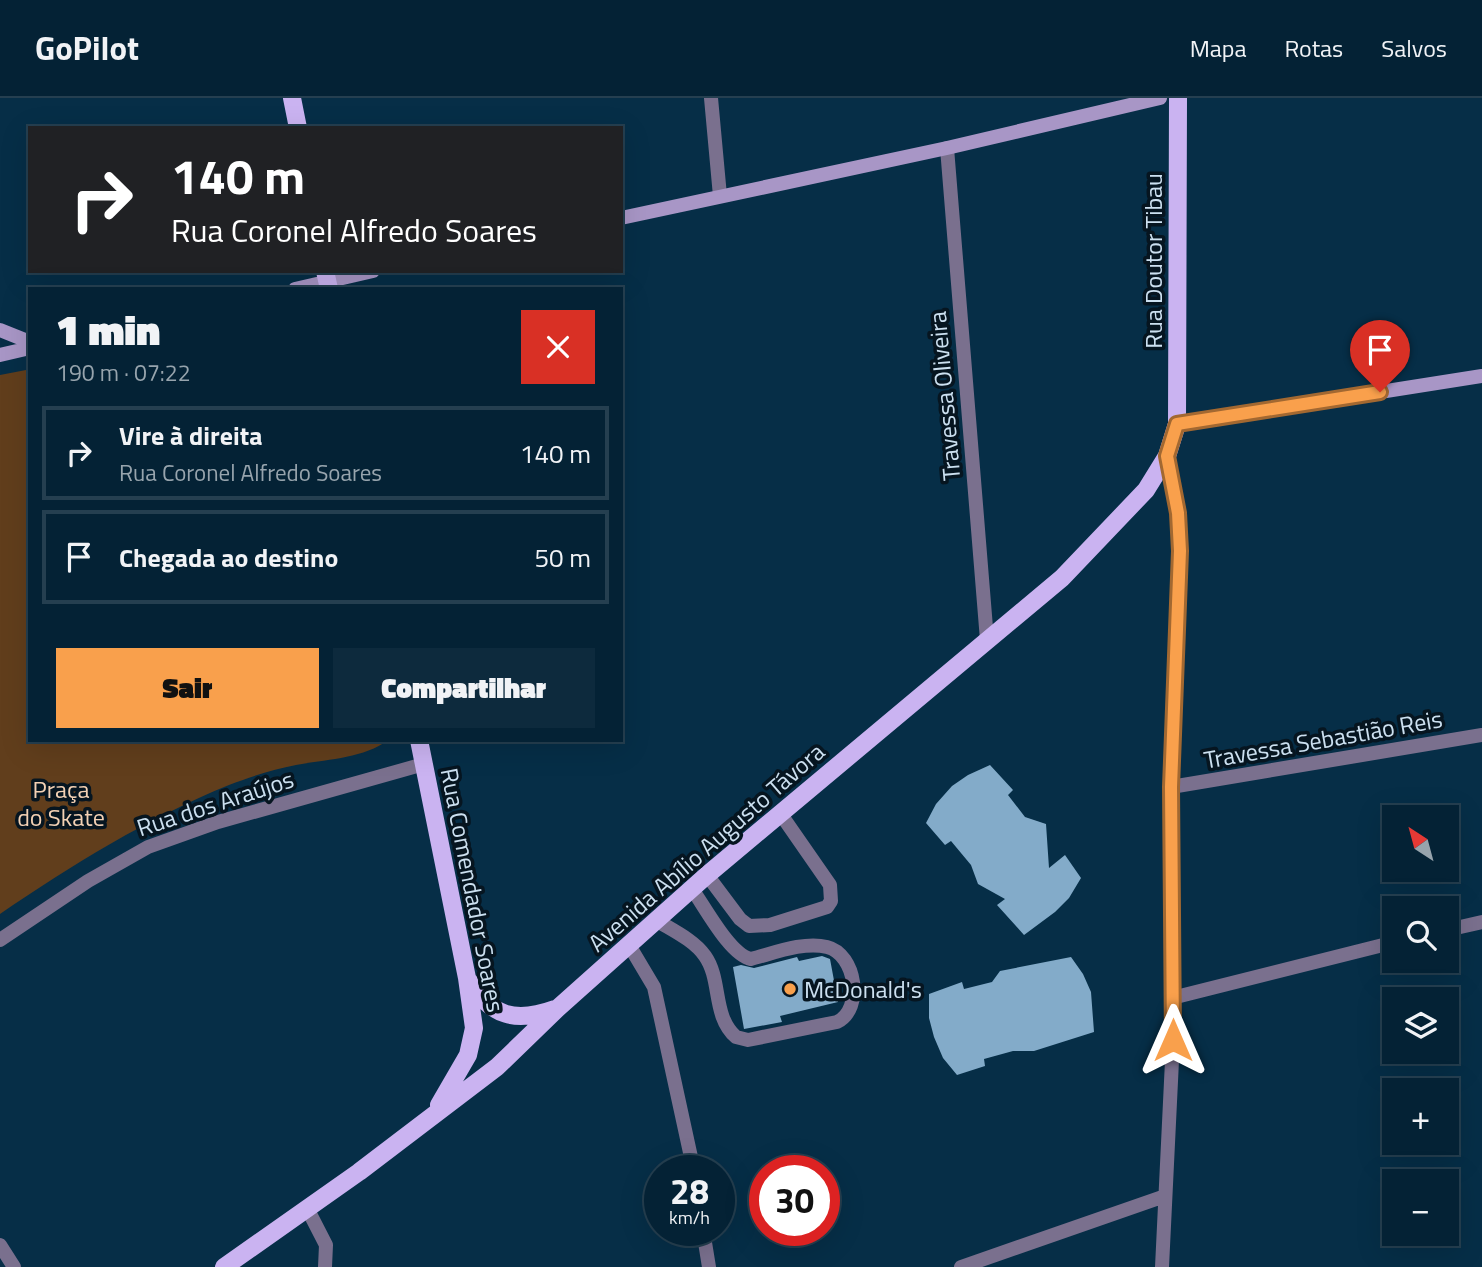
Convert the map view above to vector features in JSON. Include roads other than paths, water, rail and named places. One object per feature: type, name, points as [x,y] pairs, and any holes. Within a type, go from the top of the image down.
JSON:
[{"type":"main road","points":[[292,98],[298,126]]},
{"type":"main road","points":[[623,218],[947,148],[1160,98]]},
{"type":"main road","name":"Rua Doutor Tibau","points":[[1177,424],[1178,98]]},
{"type":"main road","points":[[302,287],[363,273]]},
{"type":"main road","points":[[0,330],[28,341]]},
{"type":"main road","points":[[0,355],[28,348]]},
{"type":"main road","points":[[1177,424],[1482,376]]},
{"type":"main road","name":"Avenida Abílio Augusto Távora","points":[[224,1267],[497,1067],[558,1008],[707,875],[1089,553],[1146,490],[1167,456],[1177,424]]},
{"type":"main road","name":"Rua Comendador Soares","points":[[419,742],[467,978],[474,1028],[468,1055],[446,1097],[426,1121]]},
{"type":"main road","points":[[467,978],[478,995],[500,1012],[532,1017],[558,1008]]},
{"type":"street","points":[[711,98],[720,196]]},
{"type":"street","name":"Travessa Oliveira","points":[[947,148],[987,640]]},
{"type":"street","points":[[1162,1267],[1172,998],[1171,787],[1180,551],[1178,513],[1167,456]]},
{"type":"street","name":"Travessa Sebastião Reis","points":[[1171,787],[1482,735]]},
{"type":"street","name":"Rua dos Araújos","points":[[0,940],[88,881],[148,847],[218,822],[424,764]]},
{"type":"street","points":[[707,875],[740,919],[749,926],[770,925],[827,907],[831,901],[830,885],[780,813]]},
{"type":"street","points":[[656,920],[698,948],[707,958],[723,1018],[736,1037],[748,1040],[837,1022],[847,1016],[854,1001],[848,964],[841,954],[819,945],[751,959],[744,957],[727,941],[692,889]]},
{"type":"street","points":[[1459,927],[1482,922]]},
{"type":"street","points":[[629,945],[654,987],[691,1155]]},
{"type":"street","points":[[1172,998],[1382,945]]},
{"type":"street","points":[[961,1267],[1165,1196]]},
{"type":"street","points":[[307,1208],[326,1245],[325,1267]]},
{"type":"street","points":[[0,1245],[14,1267]]},
{"type":"street","points":[[706,1246],[709,1267]]},
{"type":"place","name":"McDonald's","points":[[790,989]]},
{"type":"park label","name":"Praça do Skate","points":[[61,803]]}]
